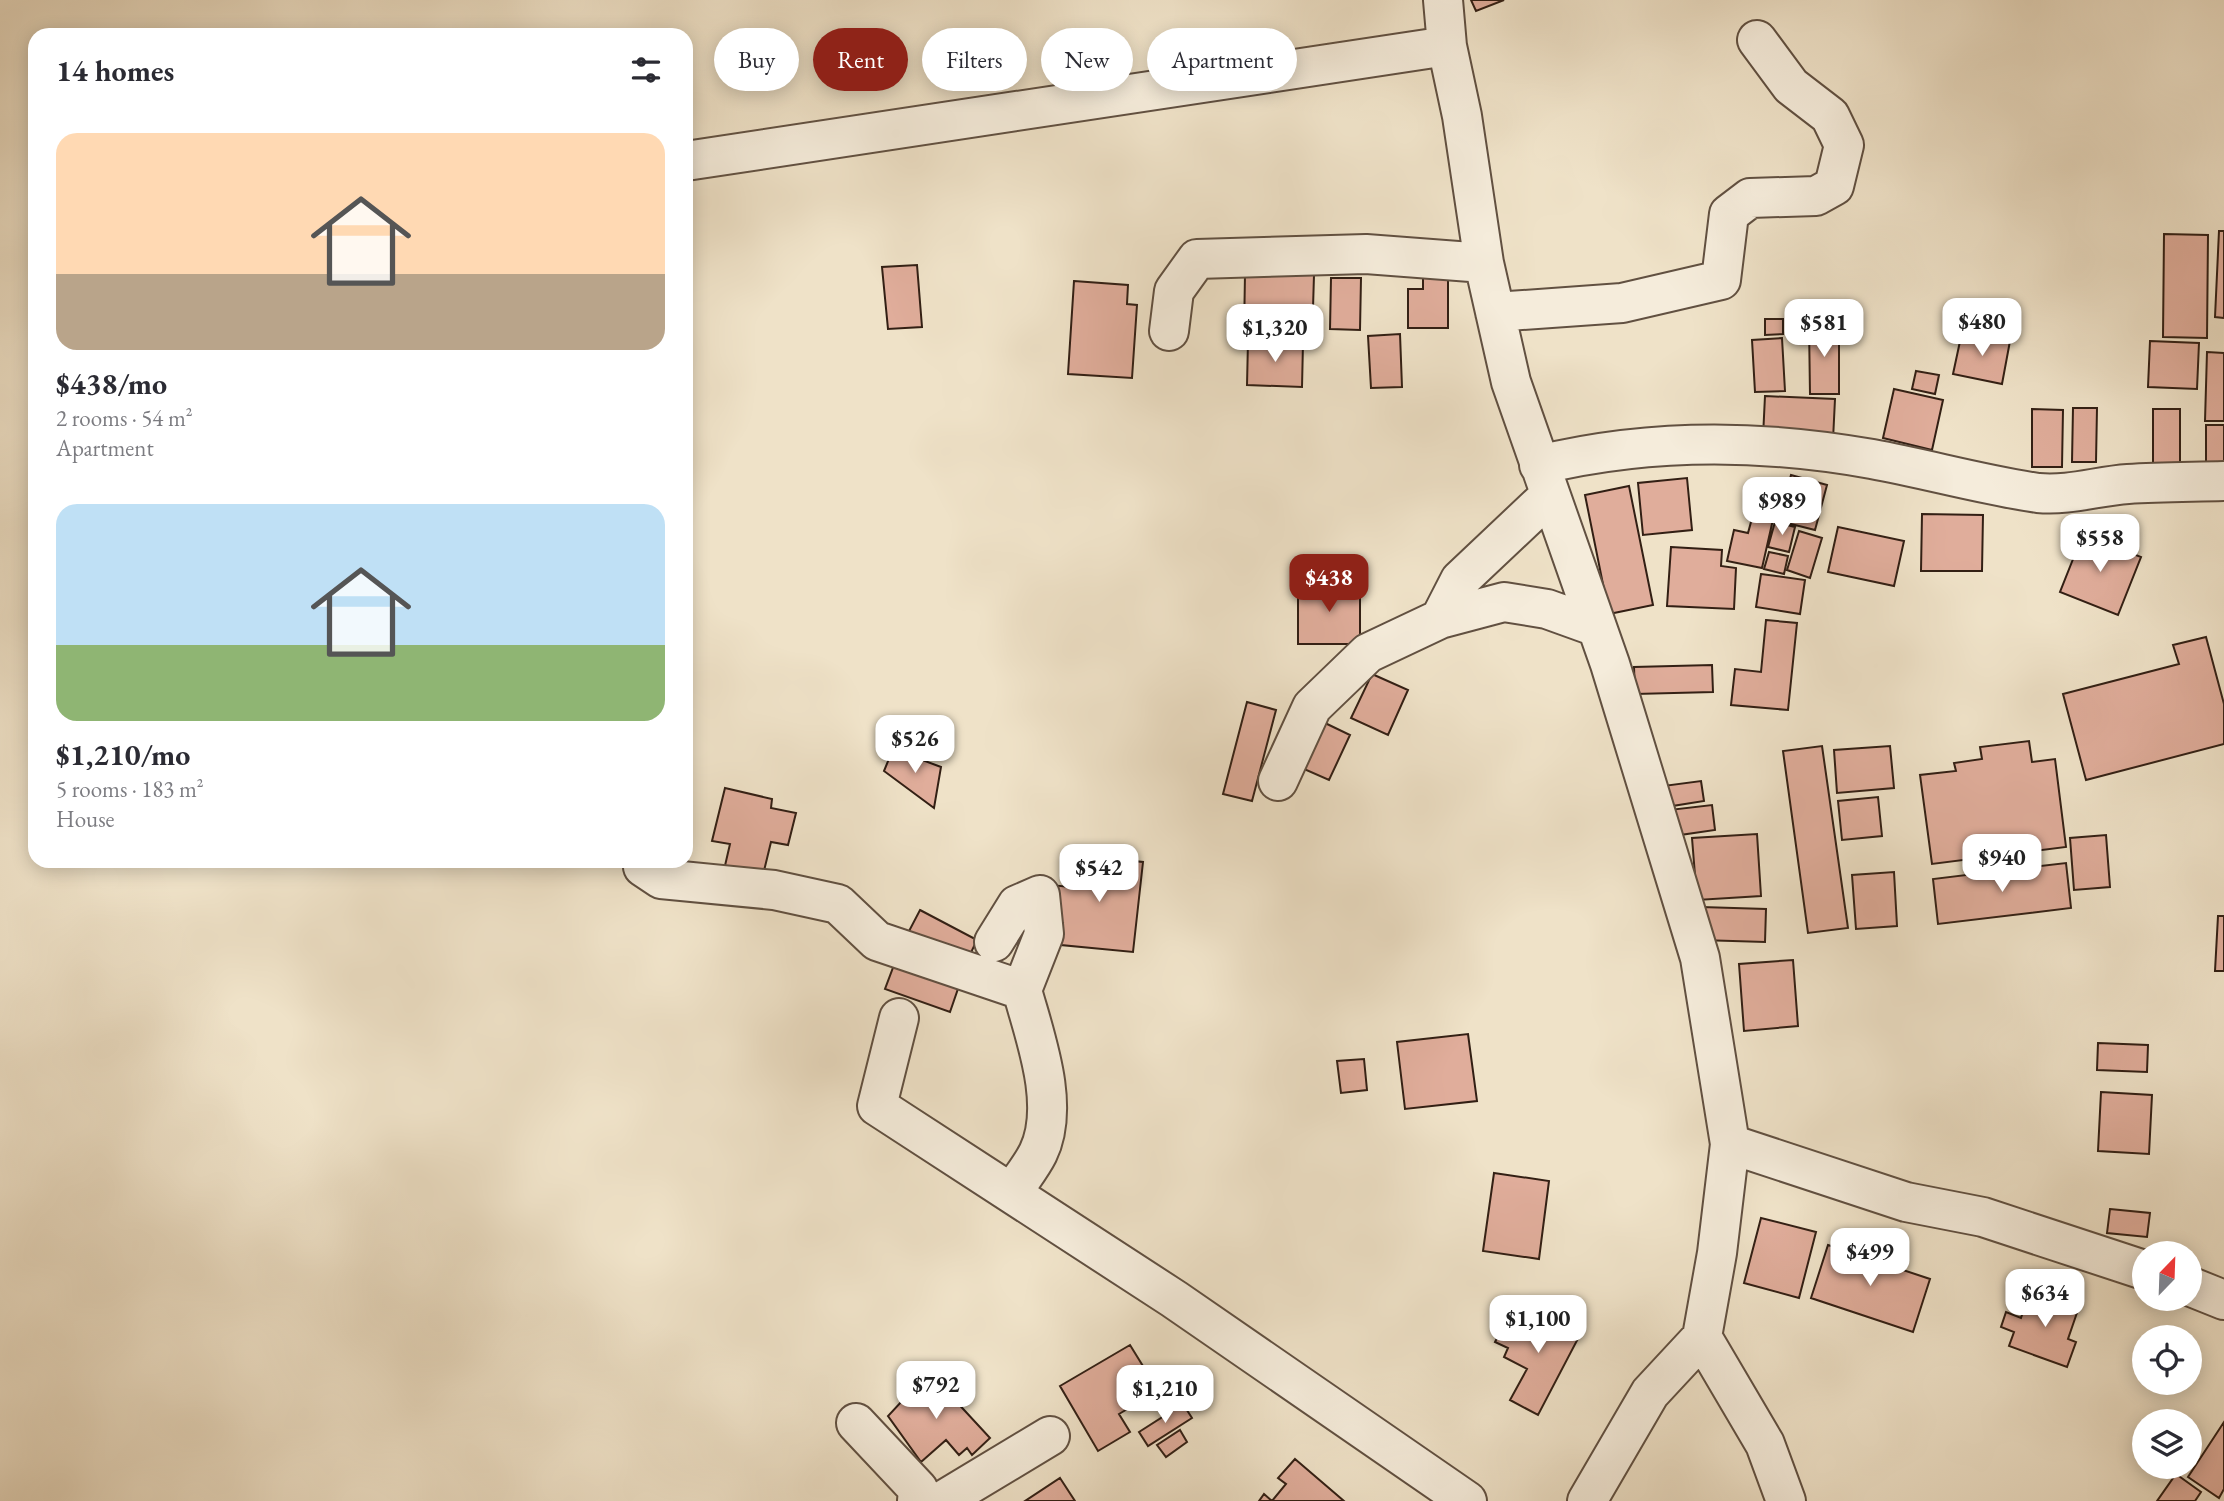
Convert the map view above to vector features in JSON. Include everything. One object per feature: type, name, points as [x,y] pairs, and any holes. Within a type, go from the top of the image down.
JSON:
[{"type":"street","points":[[1443,0],[1447,46],[1462,117],[1484,263],[1511,382],[1597,627],[1700,958],[1730,1144],[1717,1253],[1702,1337],[1650,1393],[1587,1501]]},
{"type":"street","points":[[1495,312],[1622,303],[1721,280],[1729,214],[1750,198],[1816,196],[1834,186],[1844,145],[1830,116],[1791,86],[1757,40]]},
{"type":"street","points":[[693,160],[1447,46]]},
{"type":"street","points":[[1169,331],[1174,291],[1197,259],[1366,254],[1484,263]]},
{"type":"street","points":[[1440,619],[1460,580],[1545,480],[1595,451],[1651,444],[1797,447],[2040,493],[2079,492],[2126,484],[2224,481]]},
{"type":"street","points":[[1278,781],[1312,708],[1368,653],[1440,619],[1504,602],[1548,609],[1597,627]]},
{"type":"street","points":[[644,868],[661,879],[774,890],[838,904],[877,941],[1021,990]]},
{"type":"street","points":[[995,942],[1017,905],[1040,895],[1044,933],[1021,990],[1041,1055],[1047,1107],[1039,1151],[1012,1194]]},
{"type":"street","points":[[899,1018],[877,1106],[1288,1376],[1467,1501]]},
{"type":"street","points":[[1730,1144],[1906,1202],[1983,1217],[2132,1266]]},
{"type":"street","points":[[2202,1291],[2224,1300]]},
{"type":"street","points":[[1702,1337],[1765,1444],[1786,1501]]},
{"type":"street","points":[[856,1423],[918,1489],[917,1501]]},
{"type":"street","points":[[942,1501],[1050,1436]]},
{"type":"building","points":[[1471,0],[1504,0],[1476,11]]},
{"type":"building","points":[[2219,231],[2224,231],[2224,318],[2215,317]]},
{"type":"building","points":[[2164,234],[2208,235],[2207,338],[2163,337]]},
{"type":"building","points":[[917,265],[922,327],[888,329],[882,267]]},
{"type":"building","points":[[1245,274],[1314,275],[1313,308],[1271,307],[1271,334],[1244,334]]},
{"type":"building","points":[[1423,274],[1448,274],[1448,328],[1408,328],[1408,289],[1423,289]]},
{"type":"building","points":[[1331,278],[1361,278],[1360,330],[1330,329]]},
{"type":"building","points":[[1074,281],[1128,285],[1127,304],[1137,305],[1132,378],[1068,374]]},
{"type":"building","points":[[1765,319],[1783,319],[1783,334],[1765,335]]},
{"type":"building","points":[[1809,324],[1839,324],[1839,394],[1810,394]]},
{"type":"building","points":[[1962,332],[2010,341],[2002,384],[1953,374]]},
{"type":"building","points":[[1400,334],[1402,387],[1371,388],[1368,336]]},
{"type":"building","points":[[1782,338],[1785,391],[1755,392],[1752,340]]},
{"type":"building","points":[[1248,341],[1303,343],[1302,387],[1247,385]]},
{"type":"building","points":[[2150,341],[2199,343],[2197,389],[2148,387]]},
{"type":"building","points":[[2207,352],[2224,353],[2224,421],[2205,421]]},
{"type":"building","points":[[1916,371],[1939,375],[1935,394],[1912,389]]},
{"type":"building","points":[[1894,389],[1943,400],[1932,450],[1883,438]]},
{"type":"building","points":[[1765,396],[1835,399],[1833,440],[1763,437]]},
{"type":"building","points":[[2073,408],[2097,408],[2096,462],[2072,462]]},
{"type":"building","points":[[2032,409],[2063,410],[2062,467],[2032,467]]},
{"type":"building","points":[[2153,409],[2180,409],[2180,476],[2153,476]]},
{"type":"building","points":[[2206,425],[2224,425],[2224,478],[2206,477]]},
{"type":"building","points":[[1791,475],[1827,485],[1815,530],[1779,521]]},
{"type":"building","points":[[1687,478],[1692,530],[1643,535],[1638,483]]},
{"type":"building","points":[[1629,486],[1653,605],[1609,614],[1585,495]]},
{"type":"building","points":[[1754,511],[1774,515],[1762,568],[1727,561],[1734,530],[1748,533]]},
{"type":"building","points":[[1922,514],[1983,515],[1982,571],[1921,571]]},
{"type":"building","points":[[1775,522],[1795,527],[1789,552],[1768,547]]},
{"type":"building","points":[[1838,527],[1904,541],[1894,586],[1828,572]]},
{"type":"building","points":[[1799,531],[1822,538],[1810,578],[1787,570]]},
{"type":"building","points":[[2083,534],[2141,557],[2118,615],[2060,592]]},
{"type":"building","points":[[1671,547],[1722,550],[1721,566],[1736,568],[1734,609],[1667,606]]},
{"type":"building","points":[[1769,552],[1788,556],[1784,574],[1764,569]]},
{"type":"building","points":[[1761,574],[1805,580],[1800,614],[1756,607]]},
{"type":"building","points":[[1298,585],[1360,585],[1360,644],[1298,644]]},
{"type":"building","points":[[1766,620],[1797,623],[1788,710],[1731,705],[1735,669],[1761,672]]},
{"type":"building","points":[[2206,637],[2224,704],[2224,744],[2086,780],[2063,694],[2179,664],[2173,645]]},
{"type":"building","points":[[1712,665],[1713,692],[1635,694],[1634,667]]},
{"type":"building","points":[[1372,674],[1408,690],[1388,735],[1351,718]]},
{"type":"building","points":[[1247,702],[1276,710],[1252,801],[1223,794]]},
{"type":"building","points":[[1325,723],[1350,735],[1329,780],[1304,769]]},
{"type":"building","points":[[2029,741],[2032,762],[2055,759],[2066,847],[1932,864],[1920,775],[1956,771],[1954,763],[1982,759],[1980,747]]},
{"type":"building","points":[[1822,746],[1848,928],[1808,933],[1783,751]]},
{"type":"building","points":[[1890,746],[1894,788],[1837,793],[1834,750]]},
{"type":"building","points":[[893,749],[941,767],[934,808],[884,771]]},
{"type":"building","points":[[1701,781],[1704,801],[1666,807],[1663,786]]},
{"type":"building","points":[[725,788],[772,799],[771,808],[796,813],[788,845],[771,842],[762,879],[724,870],[730,844],[712,841]]},
{"type":"building","points":[[1878,797],[1882,836],[1842,840],[1838,801]]},
{"type":"building","points":[[1712,805],[1715,830],[1673,836],[1669,810]]},
{"type":"building","points":[[1757,834],[1761,896],[1697,900],[1692,838]]},
{"type":"building","points":[[2106,835],[2110,887],[2074,890],[2070,838]]},
{"type":"building","points":[[1072,855],[1143,862],[1133,952],[1061,945],[1063,923],[1048,921],[1052,885],[1069,887]]},
{"type":"building","points":[[2066,863],[2071,908],[1938,924],[1933,879]]},
{"type":"building","points":[[1894,872],[1897,926],[1856,929],[1852,875]]},
{"type":"building","points":[[1701,907],[1766,909],[1765,942],[1700,940]]},
{"type":"building","points":[[920,910],[977,940],[966,963],[908,933]]},
{"type":"building","points":[[2218,916],[2224,916],[2224,971],[2215,971]]},
{"type":"building","points":[[897,957],[961,980],[950,1012],[885,989]]},
{"type":"building","points":[[1793,960],[1798,1026],[1744,1031],[1739,964]]},
{"type":"building","points":[[1468,1034],[1477,1101],[1405,1109],[1397,1042]]},
{"type":"building","points":[[2098,1043],[2148,1045],[2147,1072],[2097,1070]]},
{"type":"building","points":[[1364,1059],[1367,1090],[1341,1093],[1337,1061]]},
{"type":"building","points":[[2101,1092],[2152,1095],[2149,1154],[2098,1151]]},
{"type":"building","points":[[1494,1173],[1549,1181],[1539,1259],[1483,1251]]},
{"type":"building","points":[[2110,1209],[2150,1213],[2147,1237],[2107,1233]]},
{"type":"building","points":[[1761,1218],[1816,1232],[1799,1298],[1744,1283]]},
{"type":"building","points":[[1828,1245],[1930,1279],[1913,1332],[1811,1298]]},
{"type":"building","points":[[2050,1294],[2080,1304],[2068,1339],[2076,1342],[2067,1367],[2009,1346],[2014,1332],[2001,1327],[2006,1312],[2021,1318],[2028,1297],[2047,1304]]},
{"type":"building","points":[[1522,1313],[1545,1325],[1552,1313],[1583,1329],[1538,1415],[1510,1400],[1527,1369],[1504,1357],[1508,1348],[1495,1342],[1508,1316],[1518,1321]]},
{"type":"building","points":[[1130,1345],[1146,1371],[1135,1378],[1146,1398],[1119,1414],[1130,1432],[1098,1451],[1060,1386]]},
{"type":"building","points":[[929,1372],[990,1438],[972,1455],[967,1448],[959,1455],[946,1440],[921,1462],[888,1416]]},
{"type":"building","points":[[1183,1404],[1192,1418],[1148,1446],[1139,1432]]},
{"type":"building","points":[[2224,1422],[2224,1489],[2219,1498],[2191,1479],[2202,1479],[2202,1456]]},
{"type":"building","points":[[1180,1430],[1187,1442],[1166,1457],[1157,1445]]},
{"type":"building","points":[[1295,1459],[1344,1501],[1272,1501],[1286,1484],[1278,1478]]},
{"type":"building","points":[[1060,1478],[1075,1501],[1025,1501]]},
{"type":"building","points":[[2172,1479],[2183,1479],[2201,1492],[2195,1501],[2157,1501]]},
{"type":"building","points":[[1264,1494],[1272,1501],[1259,1501]]}]
